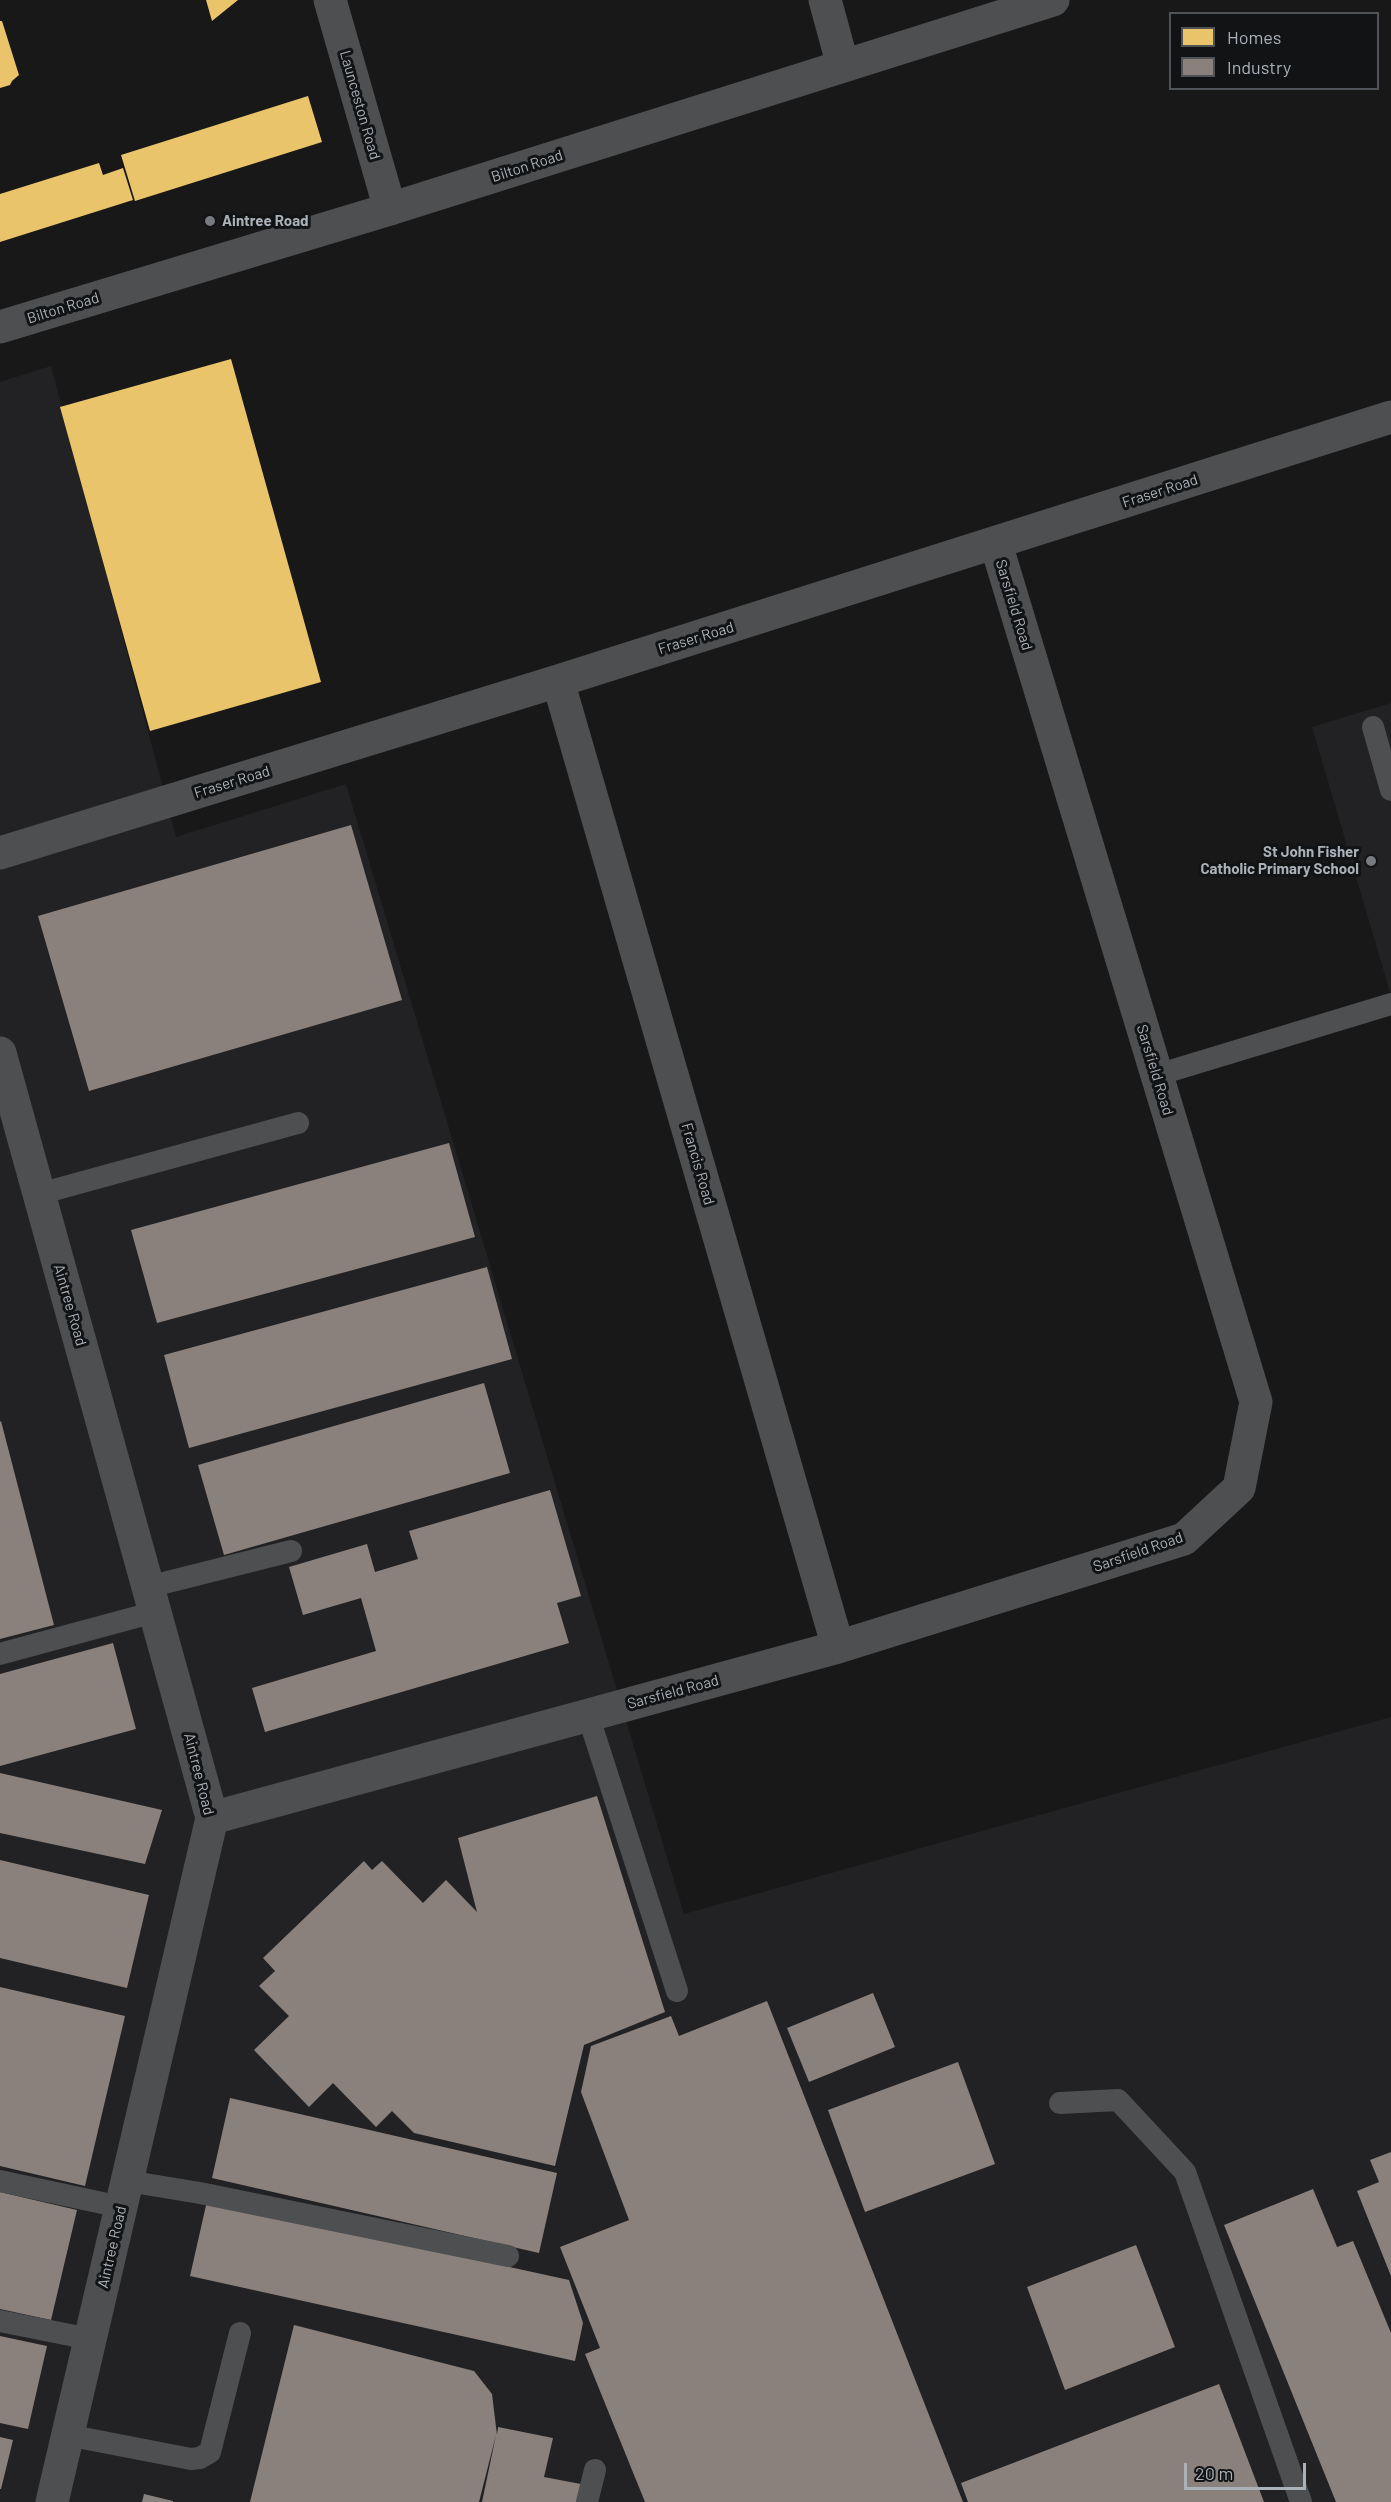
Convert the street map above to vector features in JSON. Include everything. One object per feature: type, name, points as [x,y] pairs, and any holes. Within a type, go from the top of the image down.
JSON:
[{"type":"street","name":"Launceston Road","points":[[330,0],[390,209]]},
{"type":"street","points":[[825,0],[843,66]]},
{"type":"street","name":"Bilton Road","points":[[0,327],[390,209],[1053,0]]},
{"type":"street","name":"Fraser Road","points":[[0,853],[996,544],[1391,417]]},
{"type":"street","name":"Sarsfield Road","points":[[212,1818],[838,1647],[1184,1539],[1239,1488],[1256,1402],[996,544]]},
{"type":"street","name":"Francis Road","points":[[558,681],[838,1647]]},
{"type":"street","name":"Aintree Road","points":[[0,1053],[212,1818],[52,2502]]},
{"type":"lane","points":[[1373,727],[1391,790]]},
{"type":"lane","points":[[1157,1075],[1391,1004]]},
{"type":"lane","points":[[39,1194],[298,1123]]},
{"type":"lane","points":[[0,1654],[291,1551]]},
{"type":"lane","points":[[588,1715],[677,1991]]},
{"type":"lane","points":[[1060,2103],[1118,2100],[1185,2172],[1301,2502]]},
{"type":"lane","points":[[0,2181],[124,2194],[200,2193],[508,2256]]},
{"type":"lane","points":[[0,2321],[90,2339]]},
{"type":"lane","points":[[67,2435],[191,2459],[205,2456],[210,2452],[240,2333]]},
{"type":"lane","points":[[587,2502],[595,2470]]},
{"type":"shaded area","points":[[51,366],[176,837],[346,784],[684,1914],[1391,1717],[1391,2502],[0,2502],[0,382]]},
{"type":"shaded area","name":"St John Fisher Catholic Primary School","points":[[1391,703],[1391,996],[1312,727]]},
{"type":"building: Homes","points":[[206,0],[238,0],[212,21]]},
{"type":"building: Homes","points":[[0,21],[2,21],[19,75],[10,85],[0,88]]},
{"type":"building: Homes","points":[[308,96],[322,142],[135,201],[121,155]]},
{"type":"building: Homes","points":[[99,163],[103,175],[123,168],[133,200],[0,242],[0,194]]},
{"type":"building: Homes","points":[[231,359],[321,682],[150,731],[60,407]]},
{"type":"building: Industry","points":[[351,825],[402,1000],[89,1091],[38,916]]},
{"type":"building: Industry","points":[[449,1143],[475,1237],[157,1323],[131,1230]]},
{"type":"building: Industry","points":[[487,1267],[512,1359],[189,1448],[164,1355]]},
{"type":"building: Industry","points":[[484,1383],[510,1473],[224,1555],[198,1465]]},
{"type":"building: Industry","points":[[0,1422],[54,1625],[0,1639]]},
{"type":"building: Industry","points":[[550,1490],[581,1596],[557,1603],[569,1643],[265,1732],[252,1688],[376,1651],[361,1598],[303,1615],[289,1567],[367,1544],[375,1572],[418,1559],[409,1531]]},
{"type":"building: Industry","points":[[113,1643],[136,1729],[0,1766],[0,1674]]},
{"type":"building: Industry","points":[[0,1773],[162,1810],[145,1864],[0,1833]]},
{"type":"building: Industry","points":[[597,1796],[665,2012],[584,2045],[555,2166],[414,2133],[392,2111],[376,2127],[333,2083],[309,2107],[254,2050],[289,2016],[259,1986],[275,1971],[263,1958],[364,1861],[372,1870],[382,1861],[423,1903],[446,1880],[477,1912],[458,1838]]},
{"type":"building: Industry","points":[[0,1860],[149,1895],[127,1988],[0,1958]]},
{"type":"building: Industry","points":[[0,1987],[125,2016],[85,2186],[0,2166]]},
{"type":"building: Industry","points":[[873,1993],[895,2047],[809,2082],[787,2028]]},
{"type":"building: Industry","points":[[767,2001],[963,2502],[645,2502],[585,2354],[600,2348],[560,2247],[629,2220],[581,2092],[591,2046],[671,2016],[679,2036]]},
{"type":"building: Industry","points":[[958,2062],[995,2164],[865,2212],[828,2110]]},
{"type":"building: Industry","points":[[230,2098],[557,2173],[539,2253],[212,2178]]},
{"type":"building: Industry","points":[[1391,2152],[1391,2276],[1357,2191],[1379,2182],[1370,2160]]},
{"type":"building: Industry","points":[[1313,2189],[1337,2247],[1353,2241],[1391,2333],[1391,2502],[1336,2502],[1224,2225]]},
{"type":"building: Industry","points":[[0,2192],[77,2210],[51,2320],[0,2309]]},
{"type":"building: Industry","points":[[207,2201],[569,2280],[583,2323],[575,2361],[190,2276]]},
{"type":"building: Industry","points":[[1136,2245],[1175,2347],[1065,2390],[1027,2287]]},
{"type":"building: Industry","points":[[294,2325],[474,2371],[492,2394],[497,2435],[498,2427],[553,2438],[544,2477],[586,2485],[581,2502],[482,2502],[496,2435],[479,2502],[250,2502]]},
{"type":"building: Industry","points":[[0,2336],[47,2346],[28,2429],[0,2423]]},
{"type":"building: Industry","points":[[1219,2384],[1264,2502],[968,2502],[961,2483]]},
{"type":"building: Industry","points":[[0,2437],[13,2440],[1,2489],[0,2489]]},
{"type":"building: Industry","points":[[144,2494],[173,2501],[173,2502],[142,2502]]},
{"type":"place","name":"Aintree Road","points":[[210,221]]},
{"type":"place","name":"St John Fisher Catholic Primary School","points":[[1371,861]]}]
